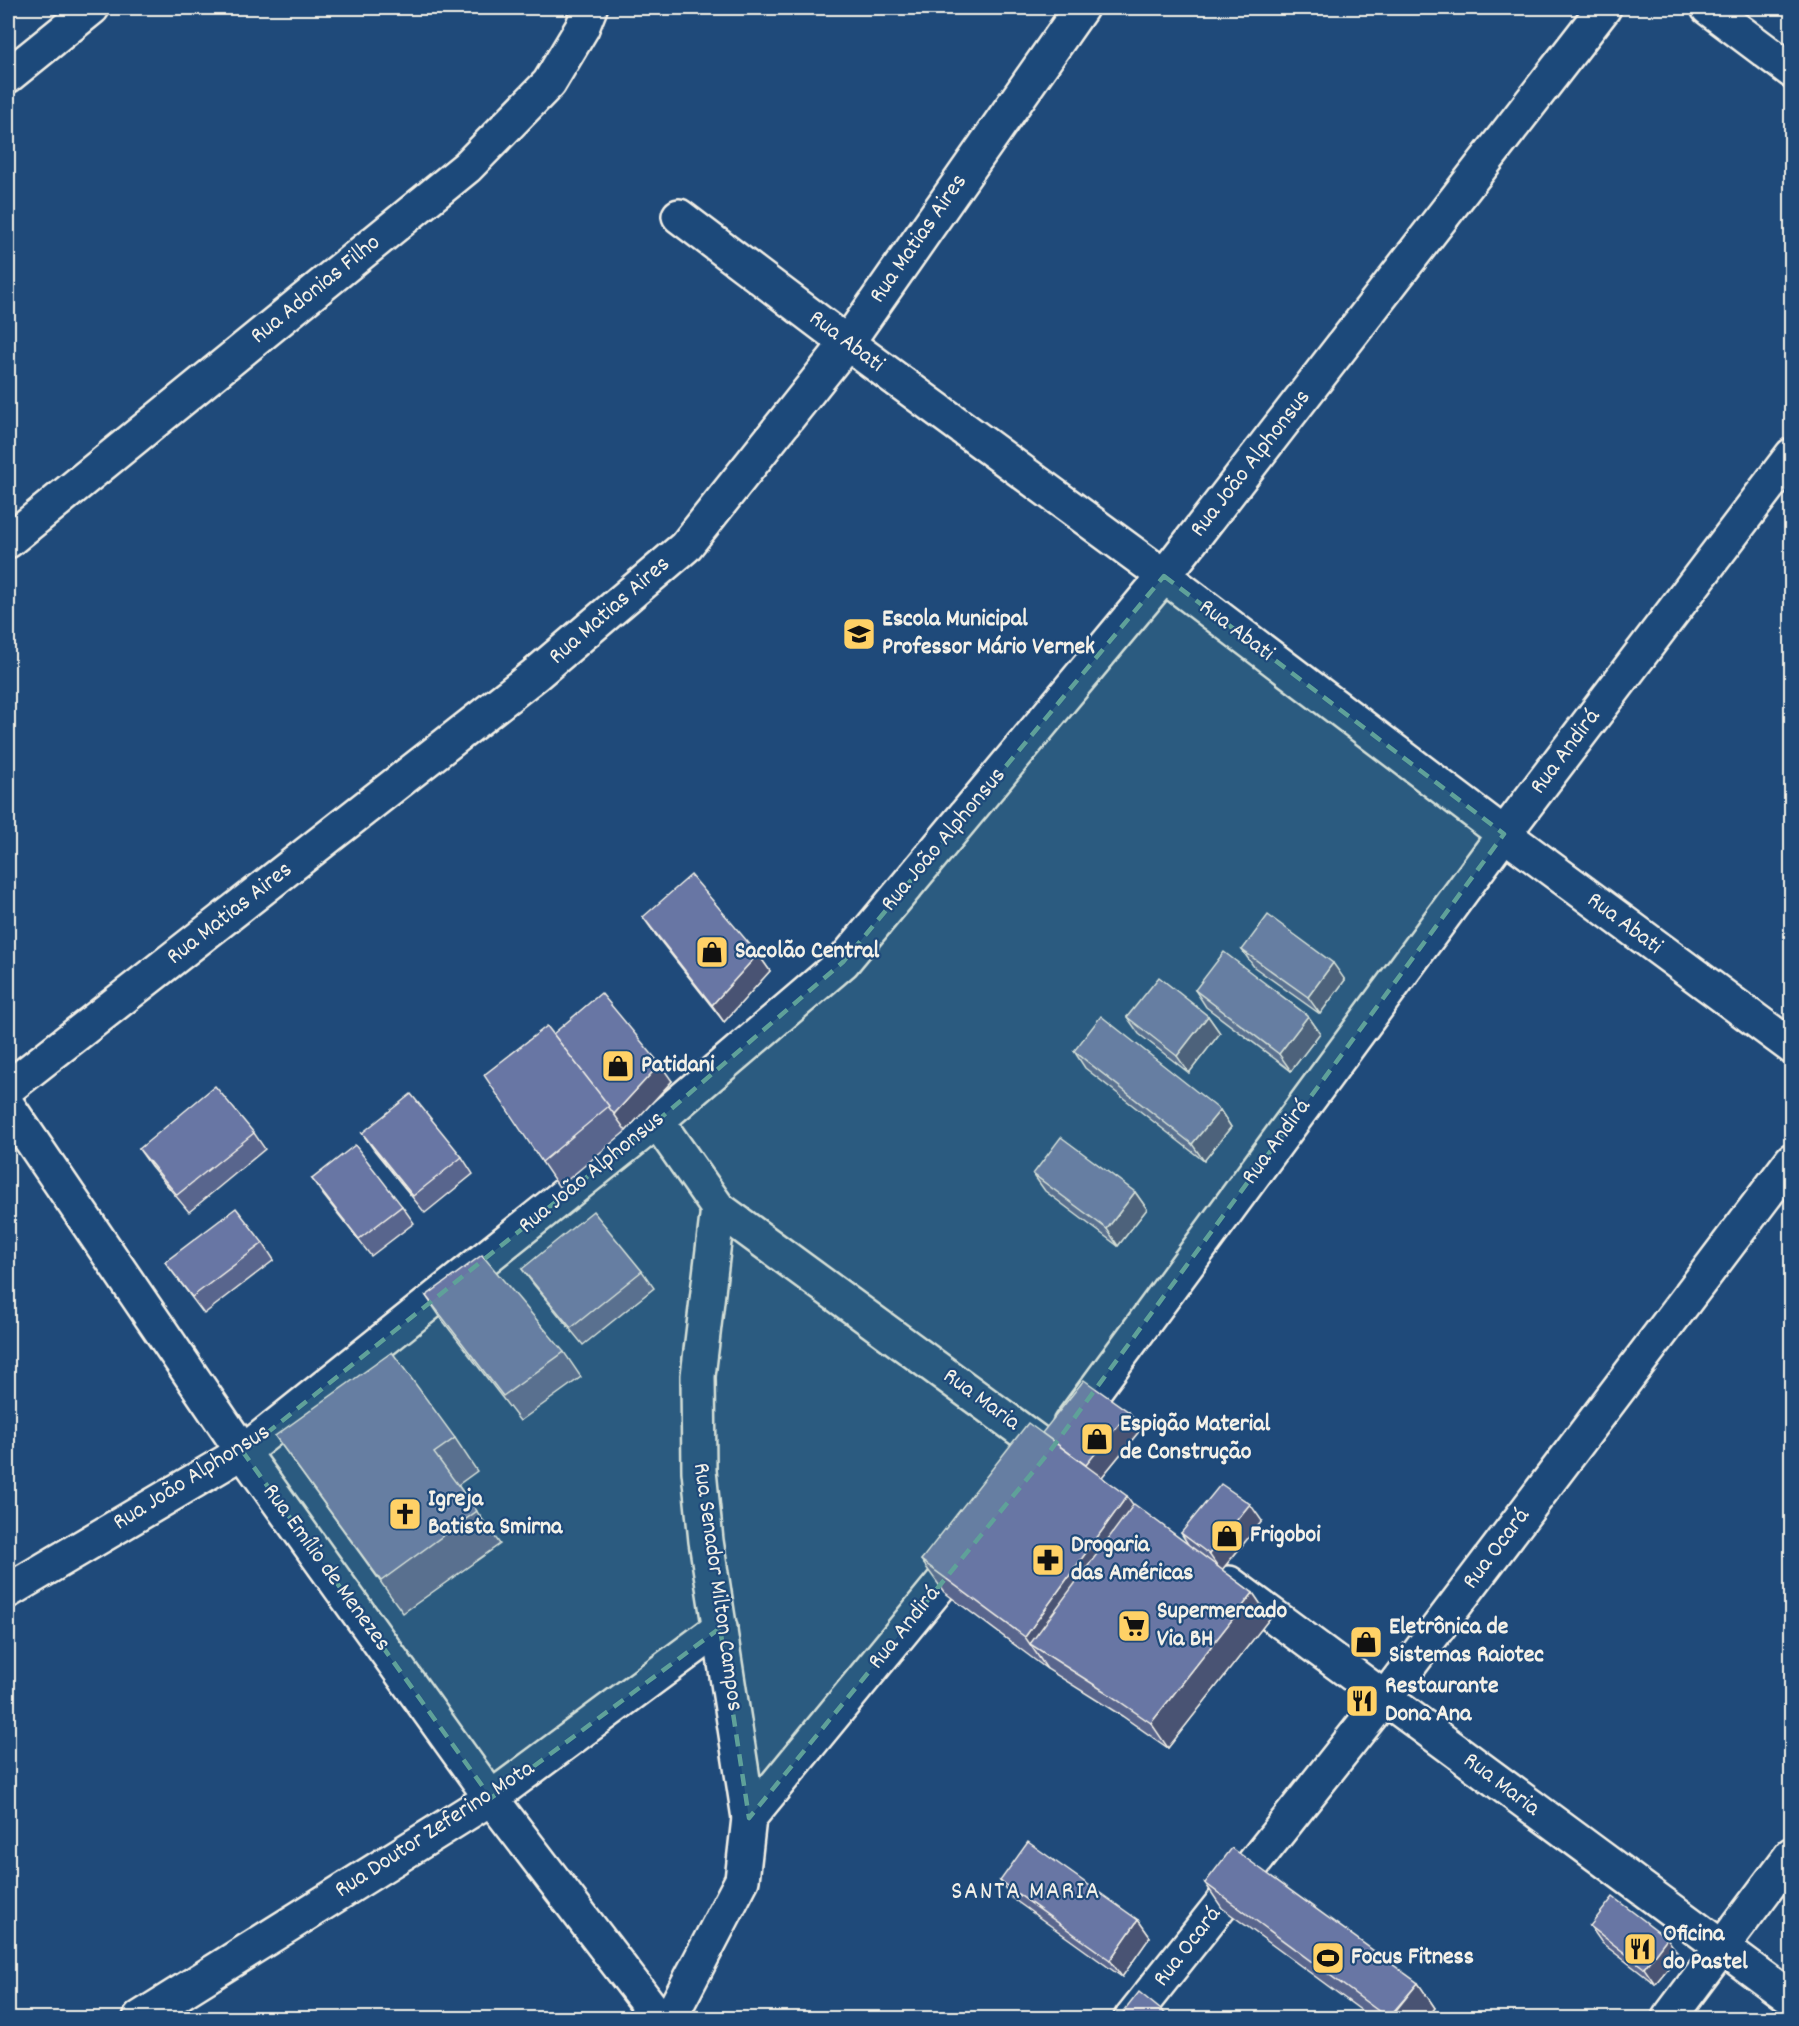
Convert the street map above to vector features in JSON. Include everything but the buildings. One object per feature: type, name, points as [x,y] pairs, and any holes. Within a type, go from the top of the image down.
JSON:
[{"type":"street","points":[[8,76],[92,8]]},
{"type":"street","name":"Rua Adonias Filho","points":[[8,541],[466,167],[549,83],[582,28],[590,8]]},
{"type":"street","name":"Rua Matias Aires","points":[[8,1088],[536,675],[685,547],[847,343],[1081,8]]},
{"type":"street","name":"Rua João Alphonsus","points":[[8,1591],[243,1452],[657,1121],[843,962],[1164,576],[1604,8]]},
{"type":"street","points":[[1708,8],[1791,71]]},
{"type":"street","name":"Rua Abati","points":[[680,216],[1791,1047]]},
{"type":"street","name":"Rua Andirá","points":[[1028,1478],[1504,834],[1791,456]]},
{"type":"street","name":"Rua Emílio de Menezes","points":[[8,1106],[243,1452],[491,1798],[659,2019]]},
{"type":"street","points":[[657,1121],[718,1208]]},
{"type":"street","name":"Rua Ocará","points":[[1131,2019],[1384,1699],[1791,1160]]},
{"type":"street","name":"Rua Maria","points":[[718,1208],[1079,1472]]},
{"type":"street","name":"Rua Senador Milton Campos","points":[[670,2019],[742,1880],[749,1818],[706,1541],[699,1471],[698,1376],[718,1208]]},
{"type":"street","name":"Rua Andirá","points":[[749,1818],[990,1524]]},
{"type":"street","name":"Rua Maria","points":[[1203,1564],[1791,2000]]},
{"type":"street","name":"Rua Doutor Zeferino Mota","points":[[140,2019],[491,1798],[720,1628]]},
{"type":"street","points":[[1669,2019],[1791,1854]]},
{"type":"highlighted area","points":[[1164,576],[1504,834],[1050,1451],[749,1818],[720,1628],[491,1798],[243,1452],[657,1121],[843,962]]},
{"type":"place","name":"Escola Municipal Professor Mário Vernek","points":[[859,634]]},
{"type":"place","name":"Sacolão Central","points":[[712,952]]},
{"type":"place","name":"Patidani","points":[[618,1066]]},
{"type":"place","name":"Espigão Material de Construção","points":[[1097,1439]]},
{"type":"place","name":"Igreja Batista Smirna","points":[[405,1514]]},
{"type":"place","name":"Frigoboi","points":[[1227,1536]]},
{"type":"place","name":"Drogaria das Américas","points":[[1048,1560]]},
{"type":"place","name":"Supermercado Via BH","points":[[1134,1626]]},
{"type":"place","name":"Eletrônica de Sistemas Raiotec","points":[[1366,1642]]},
{"type":"place","name":"Restaurante Dona Ana","points":[[1362,1701]]},
{"type":"place","name":"Oficina do Pastel","points":[[1640,1949]]},
{"type":"place","name":"Focus Fitness","points":[[1328,1958]]},
{"type":"district","name":"SANTA MARIA","points":[[1026,1892]]}]
